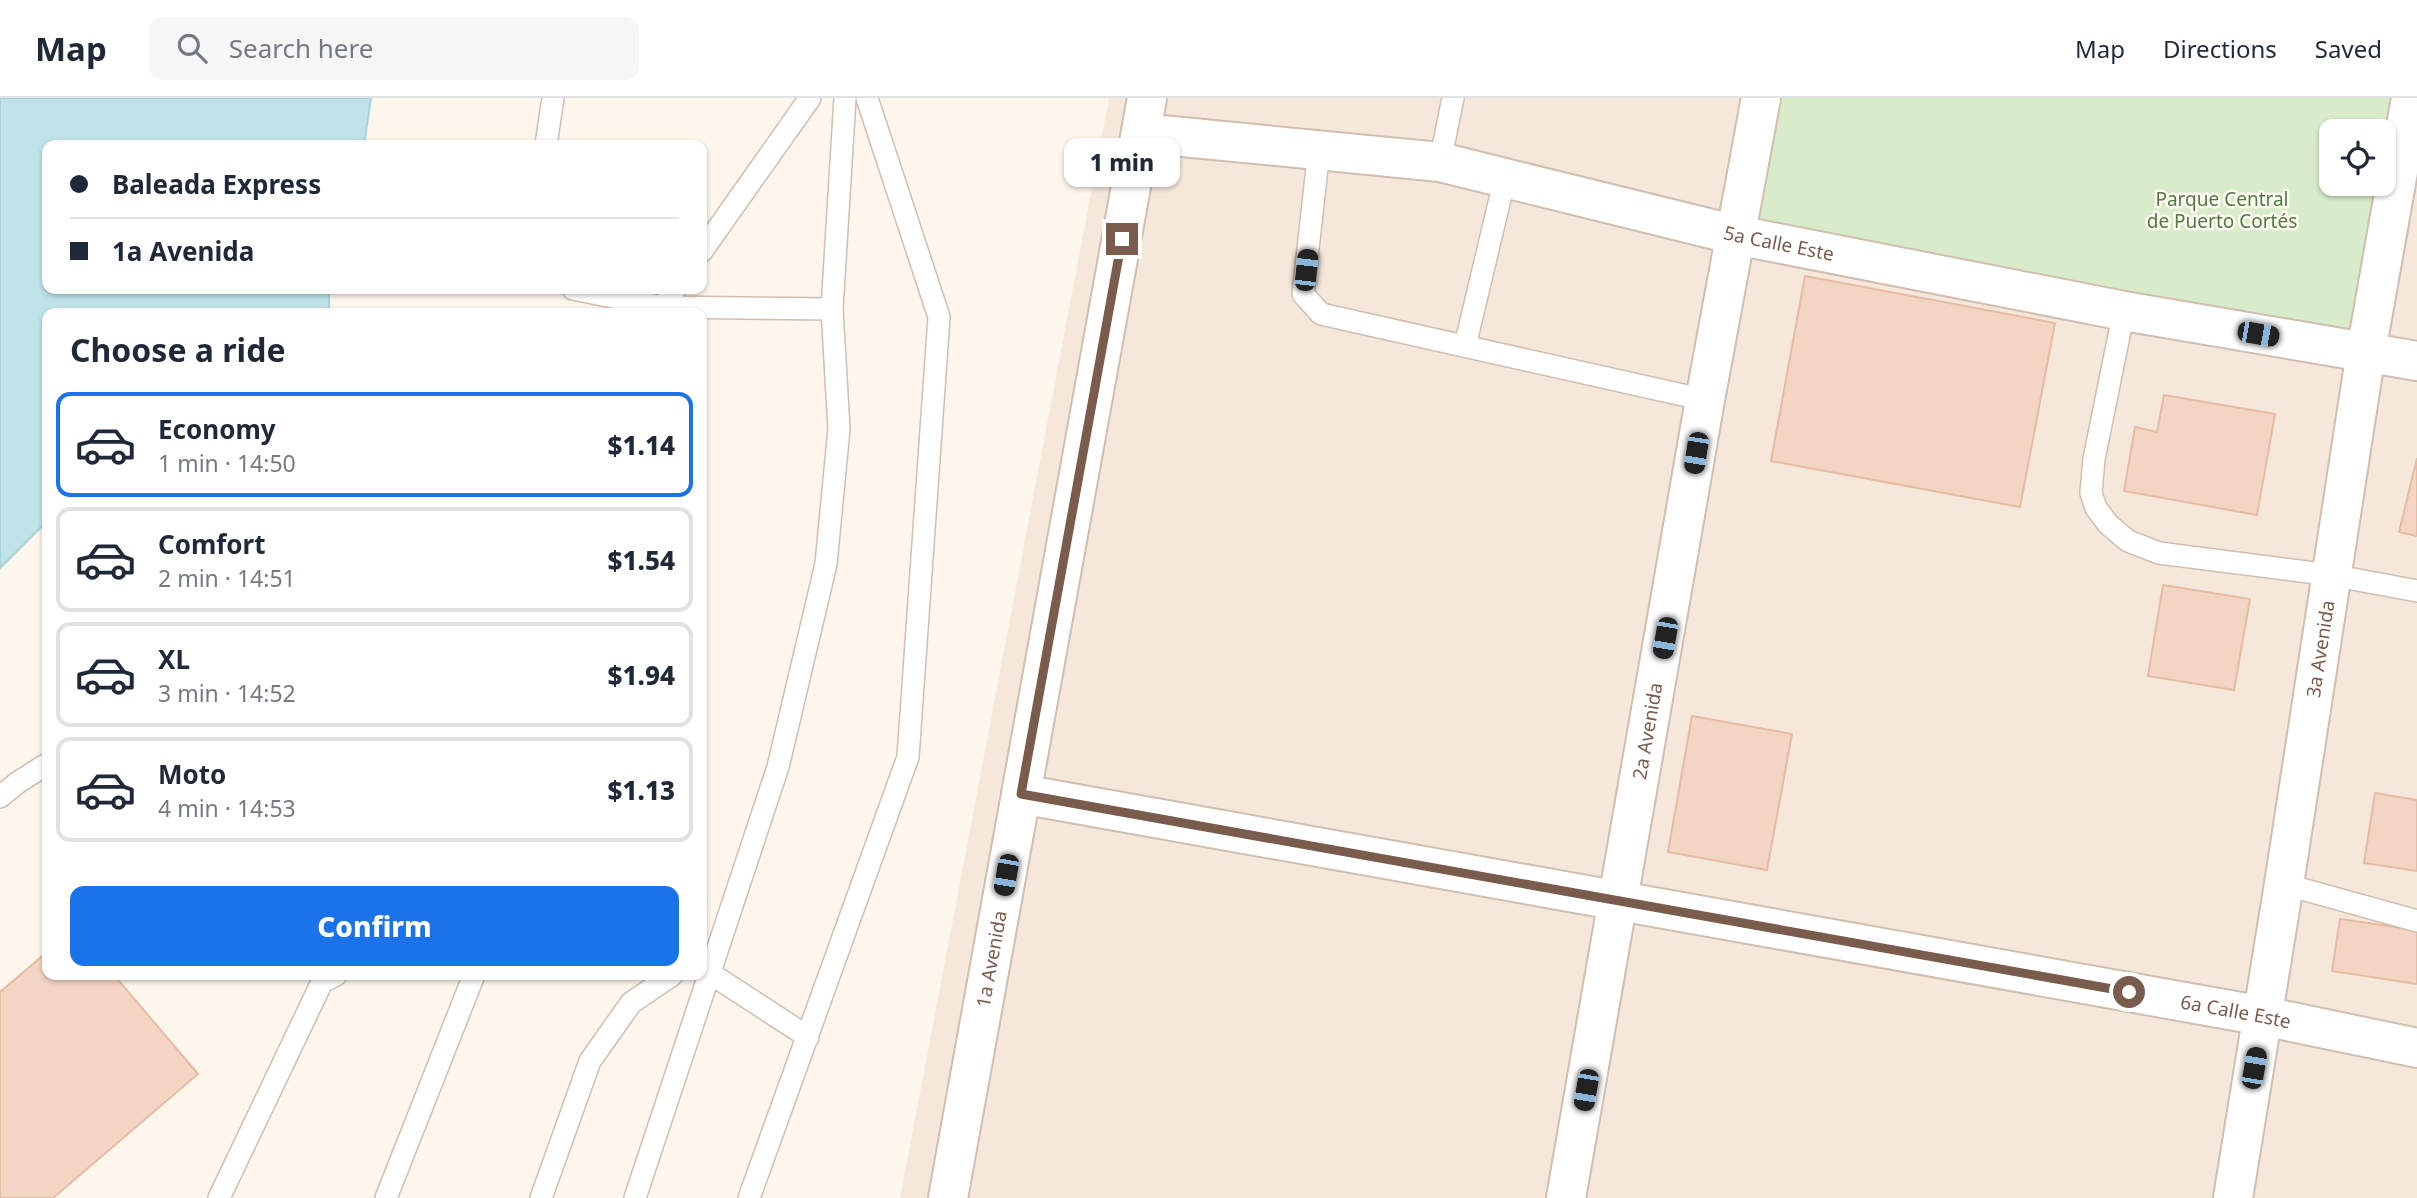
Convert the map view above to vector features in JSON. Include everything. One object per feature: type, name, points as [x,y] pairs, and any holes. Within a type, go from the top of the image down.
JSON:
[{"type":"street","name":"2a Avenida","points":[[1566,1198],[1705,400],[1761,98]]},
{"type":"street","name":"3a Avenida","points":[[2233,1198],[2366,352],[2412,98]]},
{"type":"street","name":"5a Calle Este","points":[[1144,115],[1319,150],[1440,162],[1736,235],[2124,311],[2417,361]]},
{"type":"street","name":"1a Avenida","points":[[948,1198],[1144,115]]},
{"type":"street","name":"6a Calle Este","points":[[1021,794],[2263,1016],[2417,1048]]},
{"type":"lane","points":[[547,140],[553,98]]},
{"type":"lane","points":[[707,244],[810,98]]},
{"type":"lane","points":[[707,968],[778,767],[826,564],[839,429],[832,309],[845,98]]},
{"type":"lane","points":[[749,1198],[908,757],[939,317],[867,98]]},
{"type":"lane","points":[[1440,162],[1453,98]]},
{"type":"lane","points":[[1319,150],[1303,294],[1321,314],[1705,400]]},
{"type":"lane","points":[[1465,346],[1505,178]]},
{"type":"lane","points":[[594,294],[652,308]]},
{"type":"lane","points":[[707,310],[832,309]]},
{"type":"lane","points":[[2124,311],[2094,459],[2091,493],[2096,508],[2108,524],[2128,541],[2159,553],[2332,575],[2417,591]]},
{"type":"lane","points":[[0,797],[42,767]]},
{"type":"lane","points":[[2284,884],[2417,921]]},
{"type":"lane","points":[[707,972],[808,1037]]},
{"type":"lane","points":[[219,1198],[322,980]]},
{"type":"lane","points":[[386,1198],[472,980]]},
{"type":"lane","points":[[541,1198],[590,1061],[631,1003],[665,980]]},
{"type":"lane","points":[[635,1198],[703,980]]},
{"type":"shaded area","points":[[1109,98],[2417,98],[2417,1198],[900,1198]]},
{"type":"green space","name":"Parque Central de Puerto Cortés","points":[[1761,98],[2411,98],[2396,183],[2396,119],[2319,119],[2319,196],[2394,196],[2366,352],[1736,235]]},
{"type":"water","points":[[0,98],[371,98],[365,140],[42,140],[42,294],[329,294],[329,308],[42,308],[42,526],[0,568]]},
{"type":"building","points":[[1805,276],[2055,323],[2020,507],[1771,461]]},
{"type":"building","points":[[2164,395],[2275,414],[2257,515],[2124,491],[2135,427],[2157,432]]},
{"type":"building","points":[[2417,458],[2417,536],[2399,532]]},
{"type":"building","points":[[2163,585],[2250,599],[2234,690],[2148,676]]},
{"type":"building","points":[[1692,716],[1792,734],[1767,870],[1668,852]]},
{"type":"building","points":[[2375,793],[2417,800],[2417,871],[2364,863]]},
{"type":"building","points":[[2340,919],[2417,930],[2417,984],[2332,971]]},
{"type":"building","points":[[42,956],[42,980],[118,980],[198,1074],[53,1198],[0,1198],[0,992]]},
{"type":"route","points":[[1122,239],[1021,794],[2129,992]]}]
